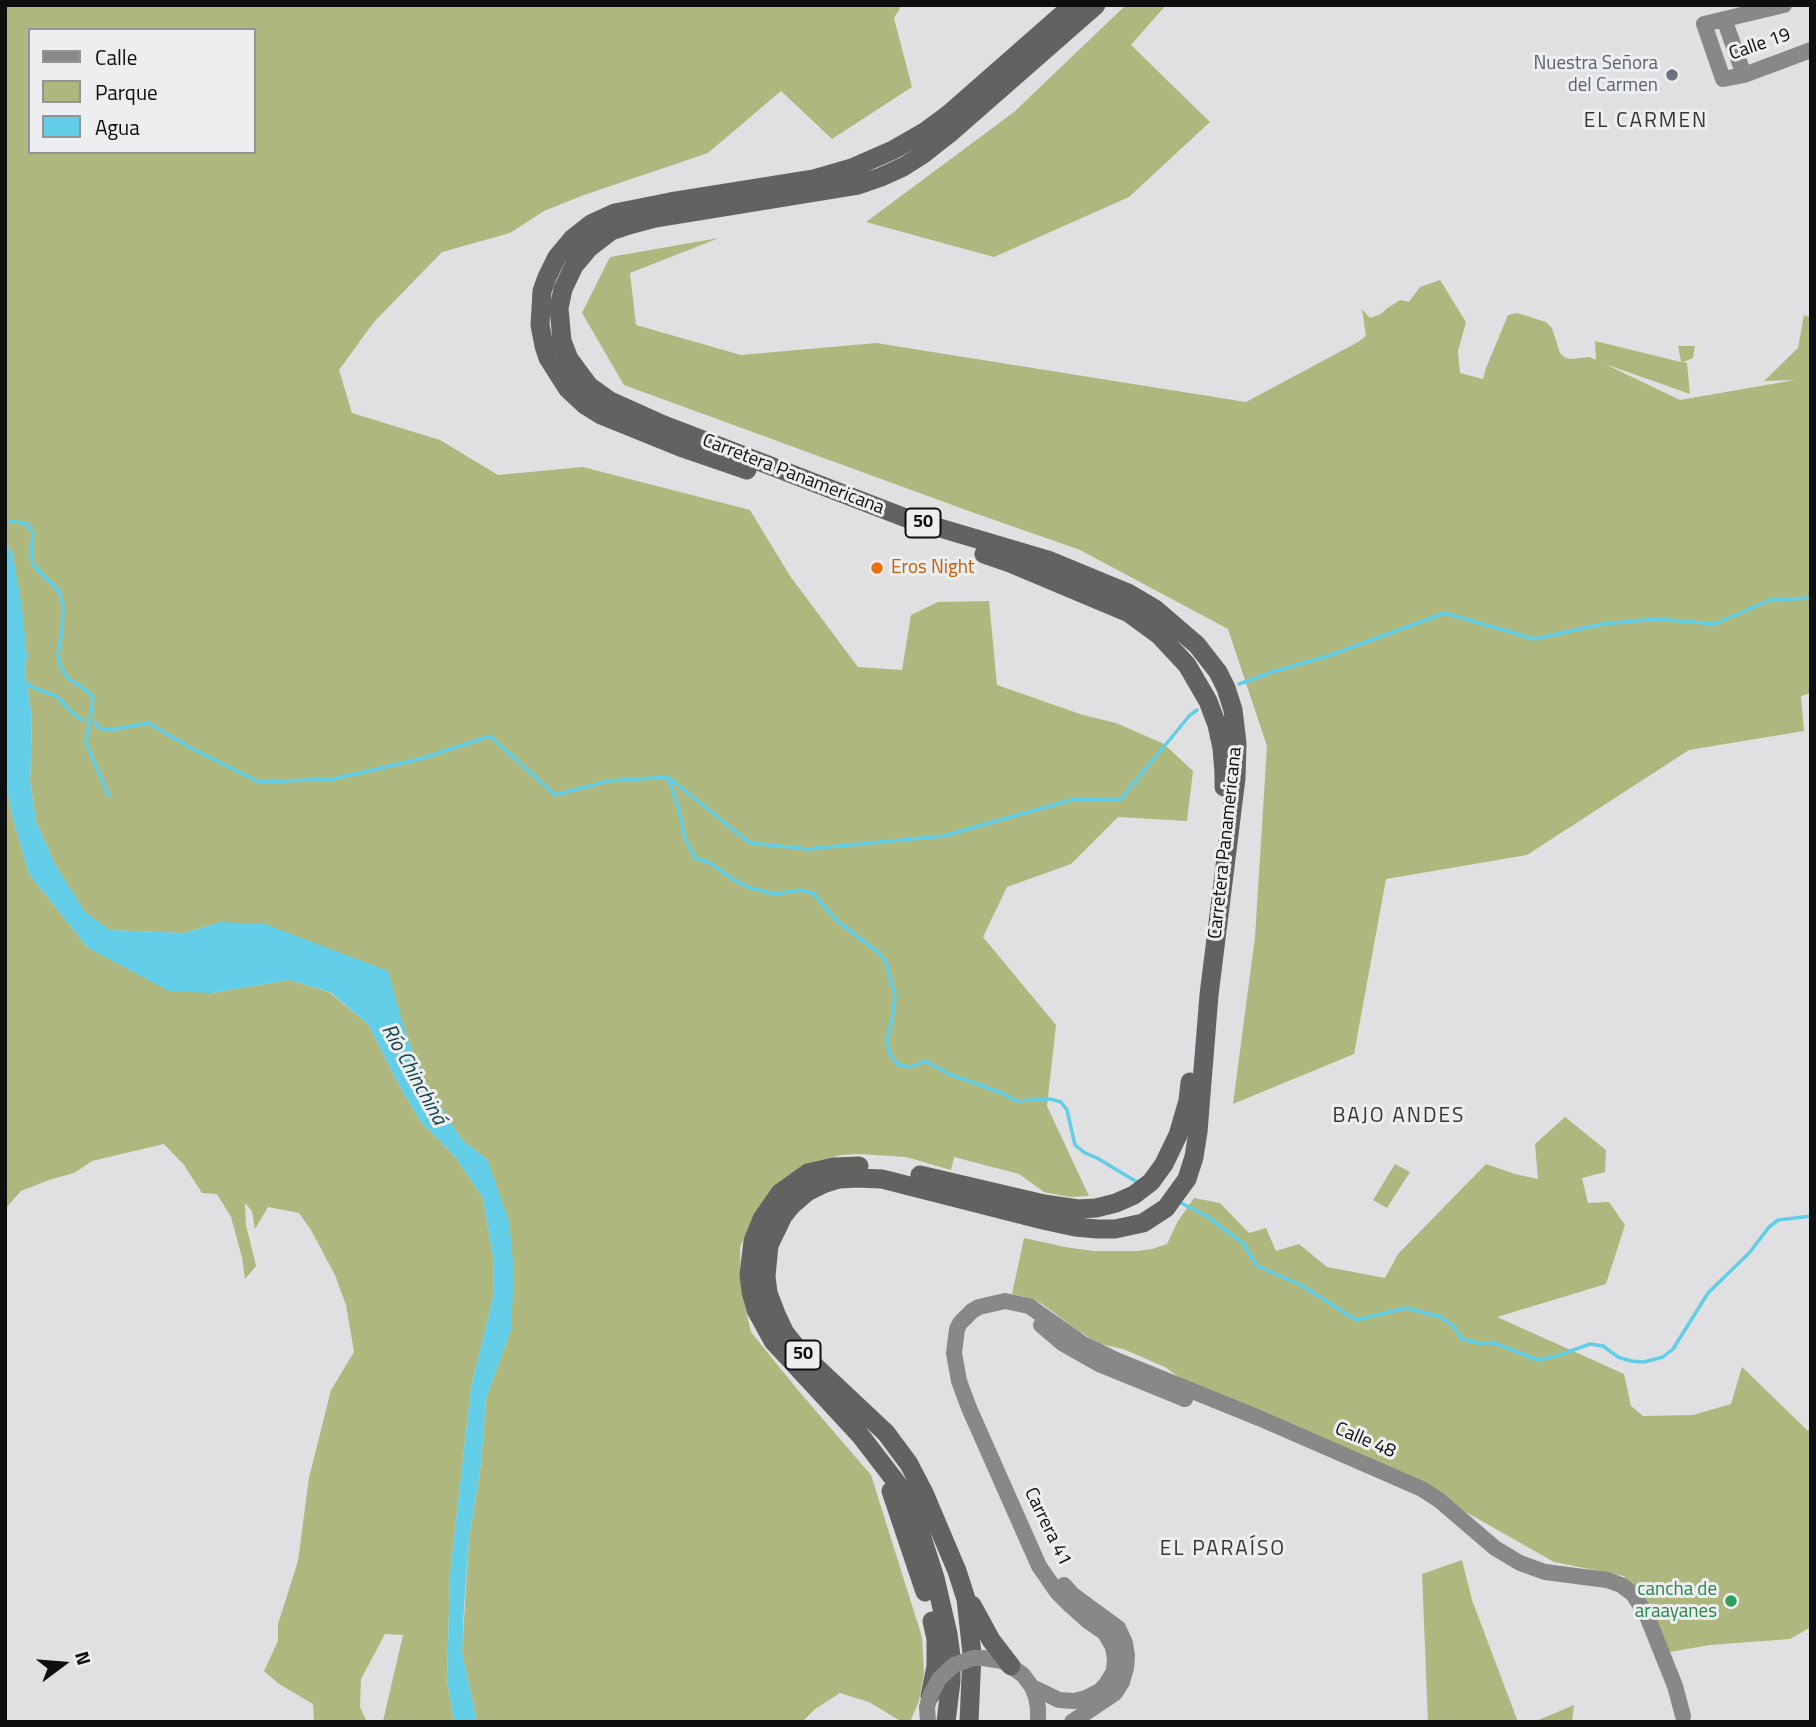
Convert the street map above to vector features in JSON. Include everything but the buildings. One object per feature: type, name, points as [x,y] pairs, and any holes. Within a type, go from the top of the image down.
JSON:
[{"type":"highway","name":"Carretera Panamericana","points":[[969,1722],[972,1682],[970,1625],[966,1599],[957,1571],[909,1464],[886,1433],[802,1354],[785,1333],[768,1293],[766,1268],[769,1245],[783,1216],[807,1192],[831,1181],[857,1178],[882,1179],[1075,1227],[1115,1229],[1143,1223],[1166,1208],[1186,1179],[1194,1157],[1198,1132],[1209,995],[1228,846],[1228,797],[1217,725],[1208,701],[1187,665],[1159,635],[1129,613],[1010,563],[680,447],[601,415],[574,396],[561,381],[548,358],[540,325],[540,303],[551,267],[565,247],[581,232],[604,218],[632,209],[814,179],[874,159],[926,131],[964,102],[1073,5]]},
{"type":"highway","name":"Carretera Panamericana","points":[[946,1722],[951,1681],[948,1634],[935,1578],[914,1513],[900,1487],[873,1451],[773,1341],[756,1310],[751,1292],[751,1258],[757,1228],[780,1193],[808,1173],[833,1167],[882,1167],[1044,1204],[1078,1209],[1116,1203],[1134,1195],[1151,1182],[1164,1164],[1178,1135],[1188,1101],[1196,1009],[1237,743],[1233,710],[1226,688],[1198,645],[1156,609],[1128,593],[1048,560],[906,518],[610,401],[589,386],[569,359],[562,341],[559,308],[567,278],[581,256],[611,231],[639,222],[858,185],[894,172],[941,141],[1096,5]]},
{"type":"highway","points":[[873,1451],[904,1527],[932,1620],[936,1639],[936,1666],[930,1696]]},
{"type":"highway","points":[[957,1571],[976,1614],[1012,1666]]},
{"type":"main road","points":[[1744,75],[1724,19],[1784,5]]},
{"type":"main road","name":"Calle 19","points":[[1724,19],[1703,24],[1723,79],[1744,75],[1811,50]]},
{"type":"main road","name":"Calle 48","points":[[961,1334],[960,1323],[972,1311],[987,1304],[1012,1301],[1029,1306],[1091,1348],[1422,1489],[1439,1500],[1495,1548],[1520,1563],[1545,1572],[1606,1580],[1621,1585],[1633,1594],[1647,1616],[1675,1686],[1684,1719]]},
{"type":"main road","name":"Carrera 41","points":[[961,1334],[954,1361],[964,1394],[1039,1566],[1057,1592],[1105,1633],[1113,1647],[1114,1671],[1100,1690],[1086,1698],[1074,1701],[1059,1700],[1032,1687]]},
{"type":"main road","name":"Carrera 41","points":[[961,1334],[966,1375],[1049,1566],[1073,1595],[1118,1628],[1125,1643],[1126,1668],[1115,1693],[1072,1722]]},
{"type":"main road","points":[[928,1722],[930,1696],[939,1679],[954,1665],[973,1658],[983,1658],[1002,1661],[1023,1675],[1032,1687],[1038,1708],[1038,1722]]},
{"type":"green space","points":[[5,5],[902,5],[894,18],[912,87],[832,139],[781,91],[708,153],[544,211],[510,233],[442,252],[374,322],[339,370],[352,413],[440,440],[498,475],[583,467],[750,510],[790,576],[858,667],[902,670],[911,615],[938,602],[989,601],[997,685],[1083,715],[1116,723],[1164,744],[1193,771],[1187,821],[1118,817],[1071,864],[1007,887],[983,937],[1056,1025],[1047,1106],[1089,1196],[1069,1197],[1044,1192],[1019,1174],[954,1157],[951,1170],[906,1157],[841,1155],[817,1161],[758,1209],[740,1247],[741,1290],[751,1332],[871,1475],[922,1637],[924,1673],[919,1701],[910,1722],[902,1722],[869,1702],[840,1693],[815,1709],[802,1722],[477,1722],[462,1652],[469,1539],[481,1463],[486,1398],[511,1330],[487,1159],[463,1141],[425,1083],[405,1031],[221,922],[184,933],[110,930],[85,913],[55,864],[36,821],[30,782],[32,719],[25,672],[27,656],[12,551],[5,542]]},
{"type":"green space","points":[[1126,5],[1166,5],[1131,45],[1210,122],[1129,197],[994,257],[866,222],[1014,112]]},
{"type":"green space","points":[[719,238],[630,273],[636,325],[741,355],[876,343],[1246,402],[1366,336],[1362,309],[1370,318],[1381,314],[1400,300],[1409,302],[1420,287],[1440,280],[1466,322],[1458,351],[1460,373],[1483,379],[1508,315],[1517,313],[1546,322],[1552,328],[1560,353],[1570,359],[1589,357],[1596,360],[1595,341],[1681,362],[1678,346],[1695,346],[1693,358],[1683,362],[1687,363],[1690,394],[1605,364],[1680,400],[1795,380],[1764,381],[1798,348],[1804,315],[1811,318],[1811,693],[1801,696],[1804,731],[1689,750],[1527,855],[1386,879],[1354,1054],[1233,1104],[1255,937],[1267,746],[1228,629],[1080,550],[624,385],[582,313],[610,257]]},
{"type":"green space","points":[[5,779],[29,874],[88,948],[212,993],[289,980],[329,992],[368,1024],[421,1122],[456,1158],[483,1198],[493,1257],[494,1293],[471,1388],[450,1574],[447,1679],[454,1722],[380,1722],[383,1721],[403,1635],[385,1634],[361,1679],[360,1707],[367,1722],[314,1722],[313,1704],[279,1684],[264,1671],[278,1641],[278,1624],[298,1561],[309,1478],[331,1390],[354,1352],[346,1305],[335,1275],[299,1213],[268,1207],[255,1229],[252,1211],[245,1203],[246,1225],[256,1266],[245,1279],[231,1217],[217,1194],[202,1193],[184,1165],[164,1144],[92,1161],[74,1173],[21,1191],[5,1209]]},
{"type":"green space","points":[[1565,1117],[1606,1150],[1605,1172],[1582,1178],[1588,1203],[1609,1202],[1625,1225],[1606,1284],[1497,1317],[1624,1374],[1631,1406],[1643,1416],[1693,1415],[1731,1404],[1742,1367],[1811,1431],[1811,1627],[1790,1639],[1710,1645],[1670,1652],[1624,1576],[1554,1562],[1457,1507],[1183,1380],[1165,1367],[1123,1349],[1100,1344],[1042,1304],[1012,1294],[1024,1238],[1093,1251],[1152,1249],[1167,1244],[1178,1221],[1194,1198],[1220,1203],[1249,1233],[1266,1228],[1276,1251],[1299,1244],[1327,1267],[1385,1278],[1398,1254],[1486,1164],[1538,1179],[1535,1144]]},
{"type":"green space","points":[[1395,1164],[1410,1172],[1387,1208],[1373,1200]]},
{"type":"green space","points":[[1462,1560],[1472,1600],[1518,1722],[1428,1722],[1422,1574]]},
{"type":"green space","points":[[1574,1705],[1572,1722],[1534,1722]]},
{"type":"water","name":"Río Chinchiná","points":[[5,542],[12,551],[22,607],[27,656],[25,672],[32,719],[30,782],[36,821],[55,864],[85,912],[110,930],[184,933],[221,922],[265,924],[388,971],[405,1031],[425,1083],[463,1141],[487,1159],[509,1221],[514,1272],[511,1330],[486,1398],[481,1463],[469,1539],[462,1652],[477,1722],[454,1722],[447,1679],[450,1574],[471,1388],[494,1293],[493,1257],[483,1198],[456,1158],[421,1122],[368,1024],[330,992],[289,980],[212,993],[169,991],[88,948],[29,874],[5,779]]},
{"type":"waterway","points":[[5,522],[27,524],[33,533],[33,565],[59,591],[63,606],[58,655],[61,668],[69,679],[91,695],[93,701],[86,743],[109,796]]},
{"type":"waterway","points":[[1239,684],[1328,656],[1445,613],[1534,639],[1602,624],[1657,619],[1715,624],[1770,600],[1811,598]]},
{"type":"waterway","points":[[23,681],[58,697],[82,720]]},
{"type":"waterway","points":[[95,722],[99,728],[110,730],[148,723],[259,782],[333,779],[420,759],[490,736],[555,795],[608,781],[668,777],[750,843],[807,849],[943,836],[1075,799],[1120,800],[1197,710]]},
{"type":"waterway","points":[[668,777],[685,838],[695,858],[710,863],[750,888],[775,894],[801,890],[814,894],[836,920],[879,953],[886,962],[895,996],[887,1041],[890,1055],[899,1065],[910,1067],[925,1061],[949,1074],[1002,1093],[1016,1101],[1050,1099],[1061,1102],[1067,1110],[1075,1145],[1137,1182]]},
{"type":"waterway","points":[[1179,1202],[1205,1215],[1243,1243],[1257,1266],[1301,1285],[1356,1320],[1406,1308],[1441,1317],[1453,1326],[1462,1339],[1494,1343],[1538,1360],[1590,1344],[1603,1346],[1618,1357],[1631,1361],[1644,1362],[1663,1357],[1673,1349],[1708,1293],[1750,1252],[1769,1227],[1778,1220],[1811,1216]]},
{"type":"place","name":"Nuestra Señora del Carmen","points":[[1672,75]]},
{"type":"place","name":"Eros Night","points":[[877,568]]},
{"type":"place","name":"cancha de araayanes","points":[[1731,1601]]},
{"type":"district","name":"EL CARMEN","points":[[1646,122]]},
{"type":"district","name":"BAJO ANDES","points":[[1399,1117]]},
{"type":"district","name":"EL PARAÍSO","points":[[1223,1550]]}]
